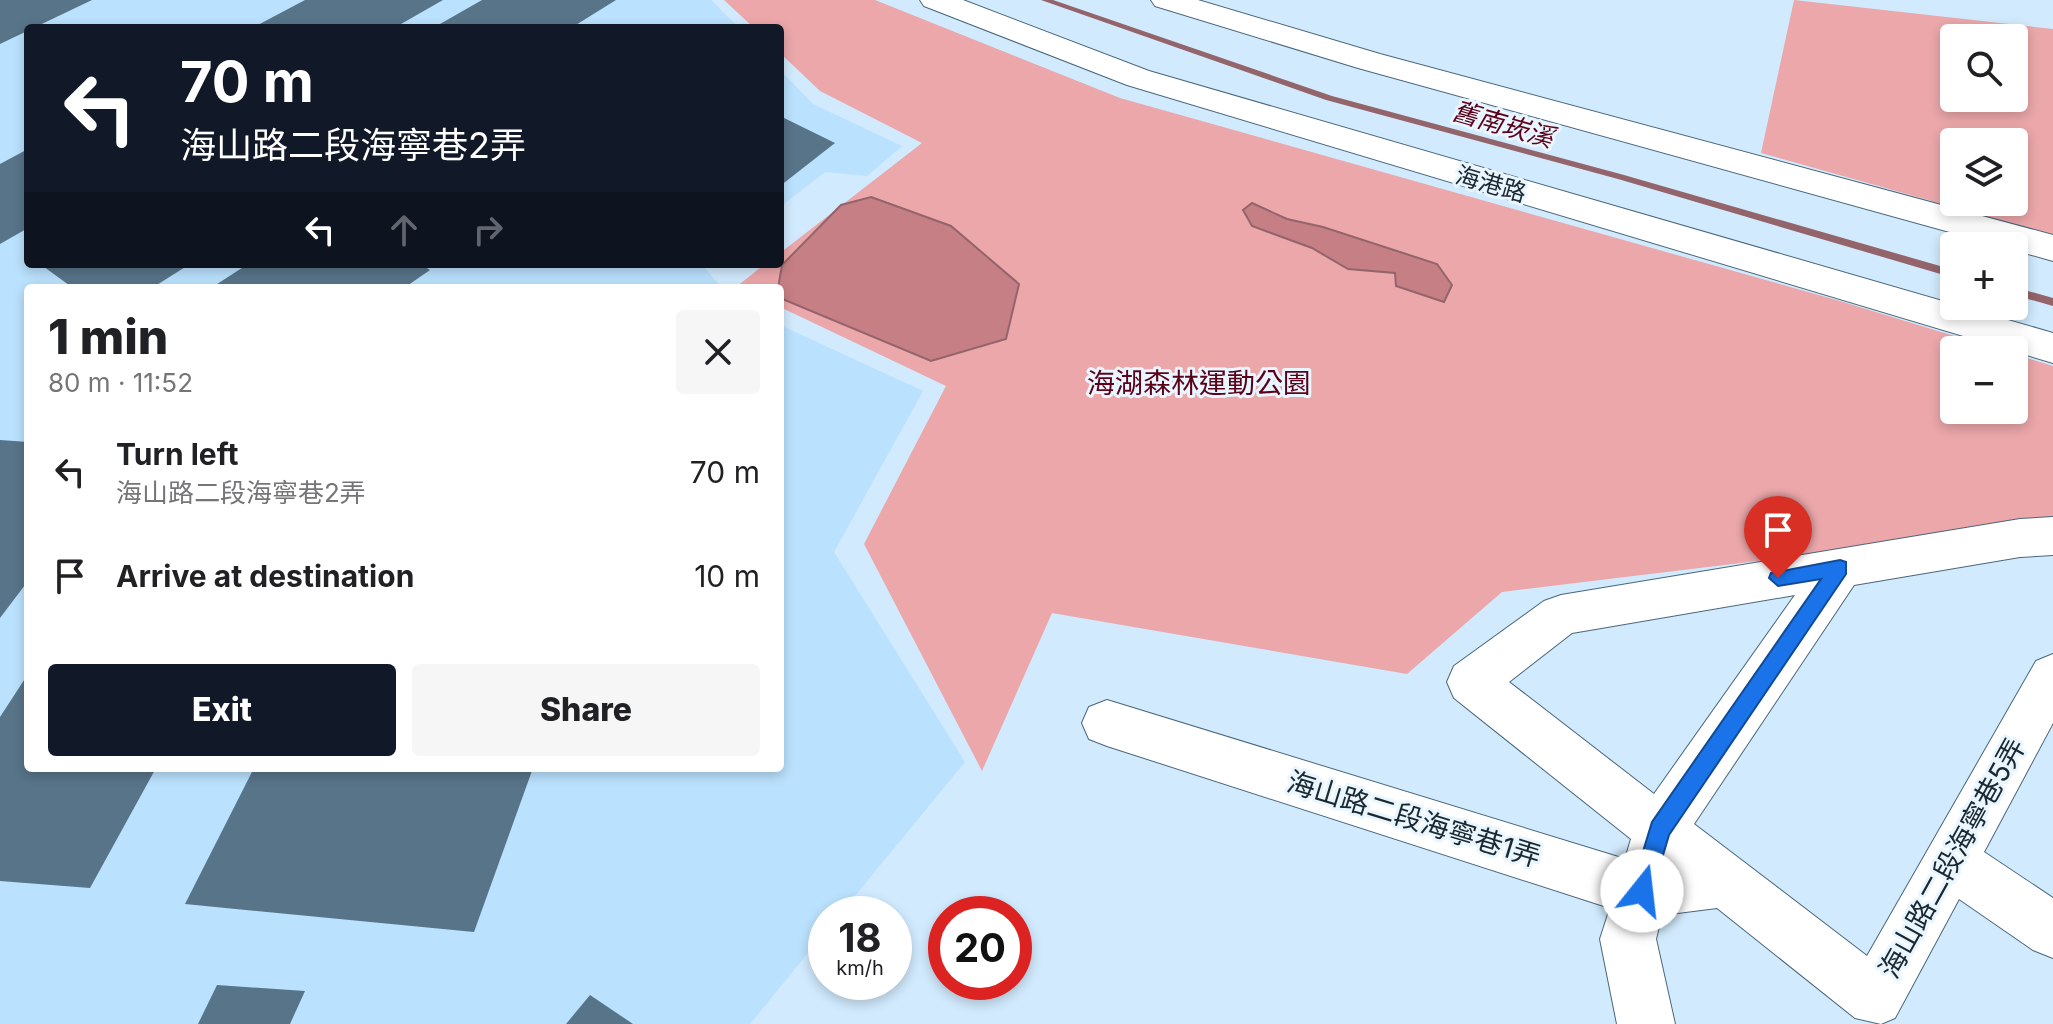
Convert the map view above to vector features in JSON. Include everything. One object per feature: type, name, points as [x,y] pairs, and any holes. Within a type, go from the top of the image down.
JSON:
[{"type":"street","name":"海港路","points":[[935,0],[1138,78],[2053,348]]},
{"type":"street","points":[[1166,0],[1384,65],[2053,248]]},
{"type":"street","points":[[1880,1011],[1725,880],[1471,682],[1561,615],[2053,536]]},
{"type":"street","points":[[1646,1024],[1628,939],[1660,830],[1840,568]]},
{"type":"street","name":"海山路二段海寧巷5弄","points":[[1880,1011],[1950,861],[2053,676]]},
{"type":"street","name":"海山路二段海寧巷1弄","points":[[1107,723],[1642,891],[1725,880]]},
{"type":"street","points":[[1950,861],[2053,930]]},
{"type":"shaded area","points":[[0,0],[711,0],[735,24],[24,24],[24,268],[705,268],[719,284],[24,284],[24,772],[784,772],[784,327],[923,391],[834,552],[965,762],[855,896],[808,896],[808,953],[750,1024],[0,1024]]},
{"type":"shaded area","points":[[784,74],[813,104],[902,146],[867,176],[825,172],[784,204]]},
{"type":"shaded area","points":[[871,197],[951,226],[1019,284],[1006,339],[931,361],[784,300],[784,284],[779,284],[784,263],[841,205]]},
{"type":"shaded area","points":[[1252,203],[1287,219],[1323,227],[1437,264],[1452,285],[1444,302],[1396,286],[1395,273],[1348,269],[1312,248],[1252,226],[1243,210]]},
{"type":"green space","name":"海湖森林運動公園","points":[[724,0],[875,0],[1120,98],[1954,336],[1940,336],[1940,424],[2028,424],[2028,358],[2053,366],[2053,525],[1502,592],[1407,674],[1052,613],[982,771],[864,544],[946,386],[784,309],[784,284],[740,284],[760,268],[784,268],[784,250],[922,143],[820,91],[784,57],[784,24],[750,24]]},
{"type":"green space","points":[[1794,0],[2008,24],[1940,24],[1940,112],[2028,112],[2028,26],[2053,29],[2053,235],[1985,216],[2028,216],[2028,128],[1940,128],[1940,203],[1761,153]]},
{"type":"building","points":[[0,0],[92,0],[42,24],[24,24],[24,33],[0,44]]},
{"type":"building","points":[[305,0],[443,0],[401,24],[260,24]]},
{"type":"building","points":[[482,0],[616,0],[577,24],[440,24]]},
{"type":"building","points":[[784,118],[835,143],[784,183]]},
{"type":"building","points":[[24,151],[24,230],[0,244],[0,164]]},
{"type":"building","points":[[46,268],[184,268],[158,284],[68,284]]},
{"type":"building","points":[[242,268],[430,270],[410,284],[217,284]]},
{"type":"building","points":[[0,440],[24,442],[24,586],[0,618]]},
{"type":"building","points":[[24,680],[24,772],[154,772],[90,888],[0,881],[0,717]]},
{"type":"building","points":[[252,772],[532,772],[474,932],[185,904]]},
{"type":"building","points":[[217,985],[305,991],[290,1024],[198,1024]]},
{"type":"building","points":[[590,995],[633,1024],[566,1024]]},
{"type":"waterway","name":"舊南崁溪","points":[[1045,0],[1329,98],[1621,177],[1940,270]]},
{"type":"waterway","name":"舊南崁溪","points":[[2028,295],[2053,302]]},
{"type":"route","points":[[1642,891],[1660,830],[1840,568],[1778,578]]}]
